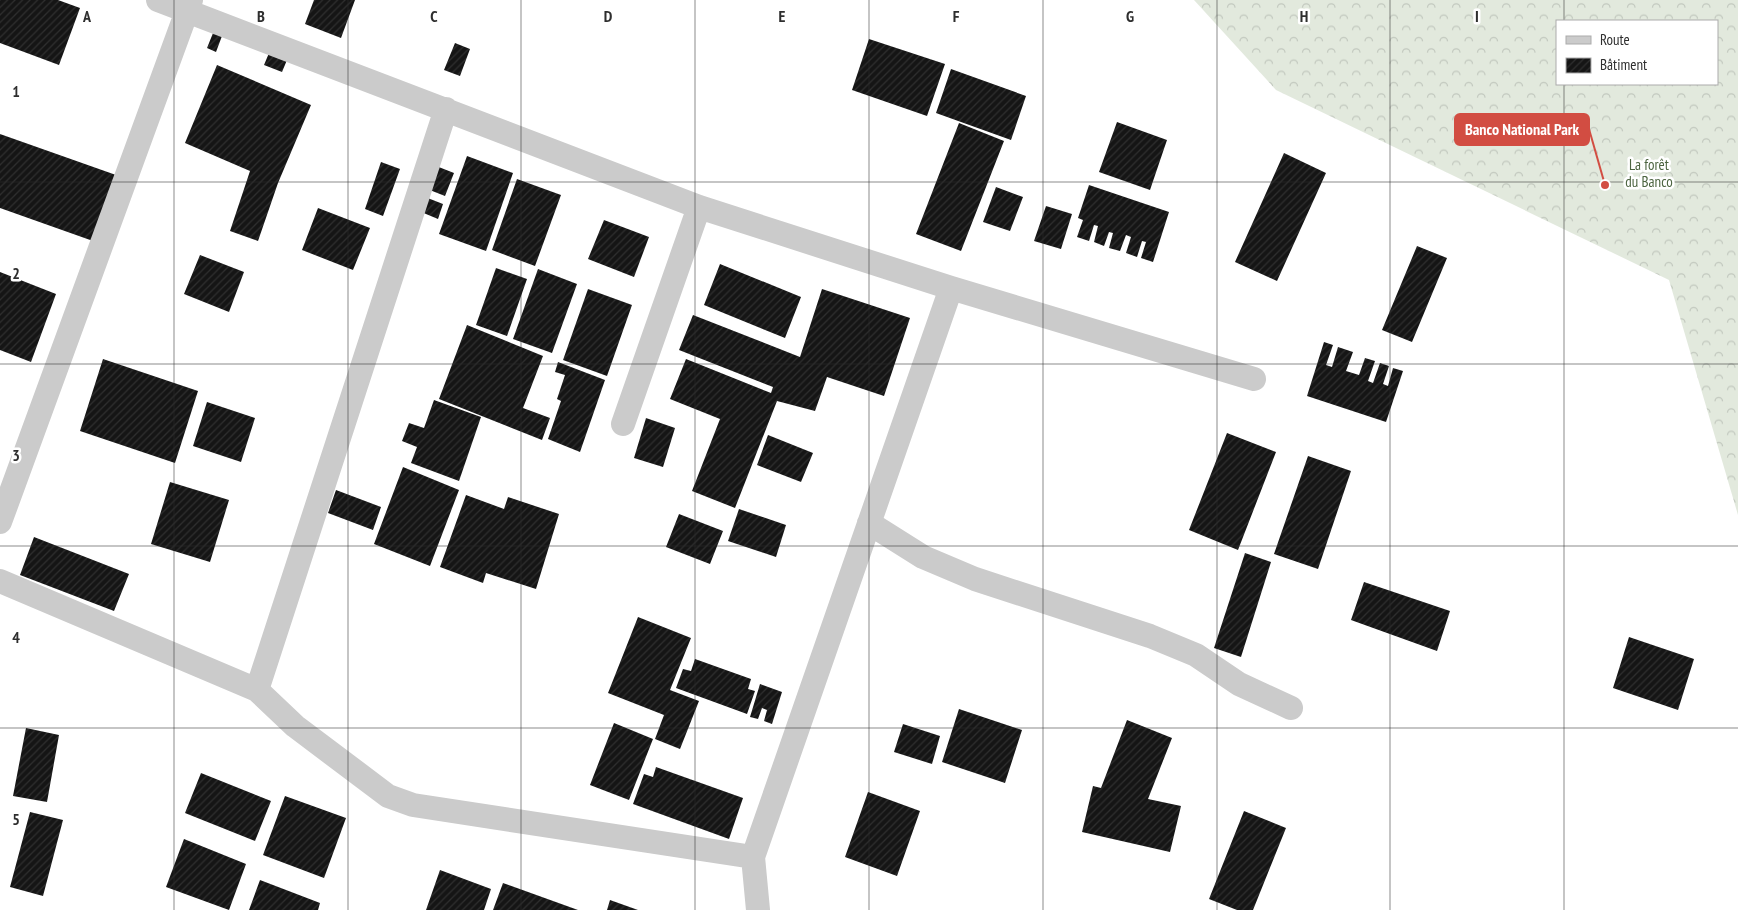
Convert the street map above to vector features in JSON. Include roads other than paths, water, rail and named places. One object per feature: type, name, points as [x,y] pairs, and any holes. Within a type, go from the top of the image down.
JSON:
[{"type":"street","points":[[158,0],[189,5],[446,109],[699,207],[951,288],[1254,379]]},
{"type":"street","points":[[0,522],[189,5]]},
{"type":"street","points":[[257,690],[446,109]]},
{"type":"street","points":[[623,424],[699,207]]},
{"type":"street","points":[[758,910],[753,857],[951,288]]},
{"type":"street","points":[[869,523],[923,557],[976,579],[1150,636],[1196,655],[1239,684],[1291,708]]},
{"type":"street","points":[[0,581],[257,690],[295,726],[388,796],[413,805],[753,857]]},
{"type":"place","name":"Banco National Park","points":[[1605,185]]},
{"type":"park label","name":"La forêt du Banco","points":[[1649,172]]}]
